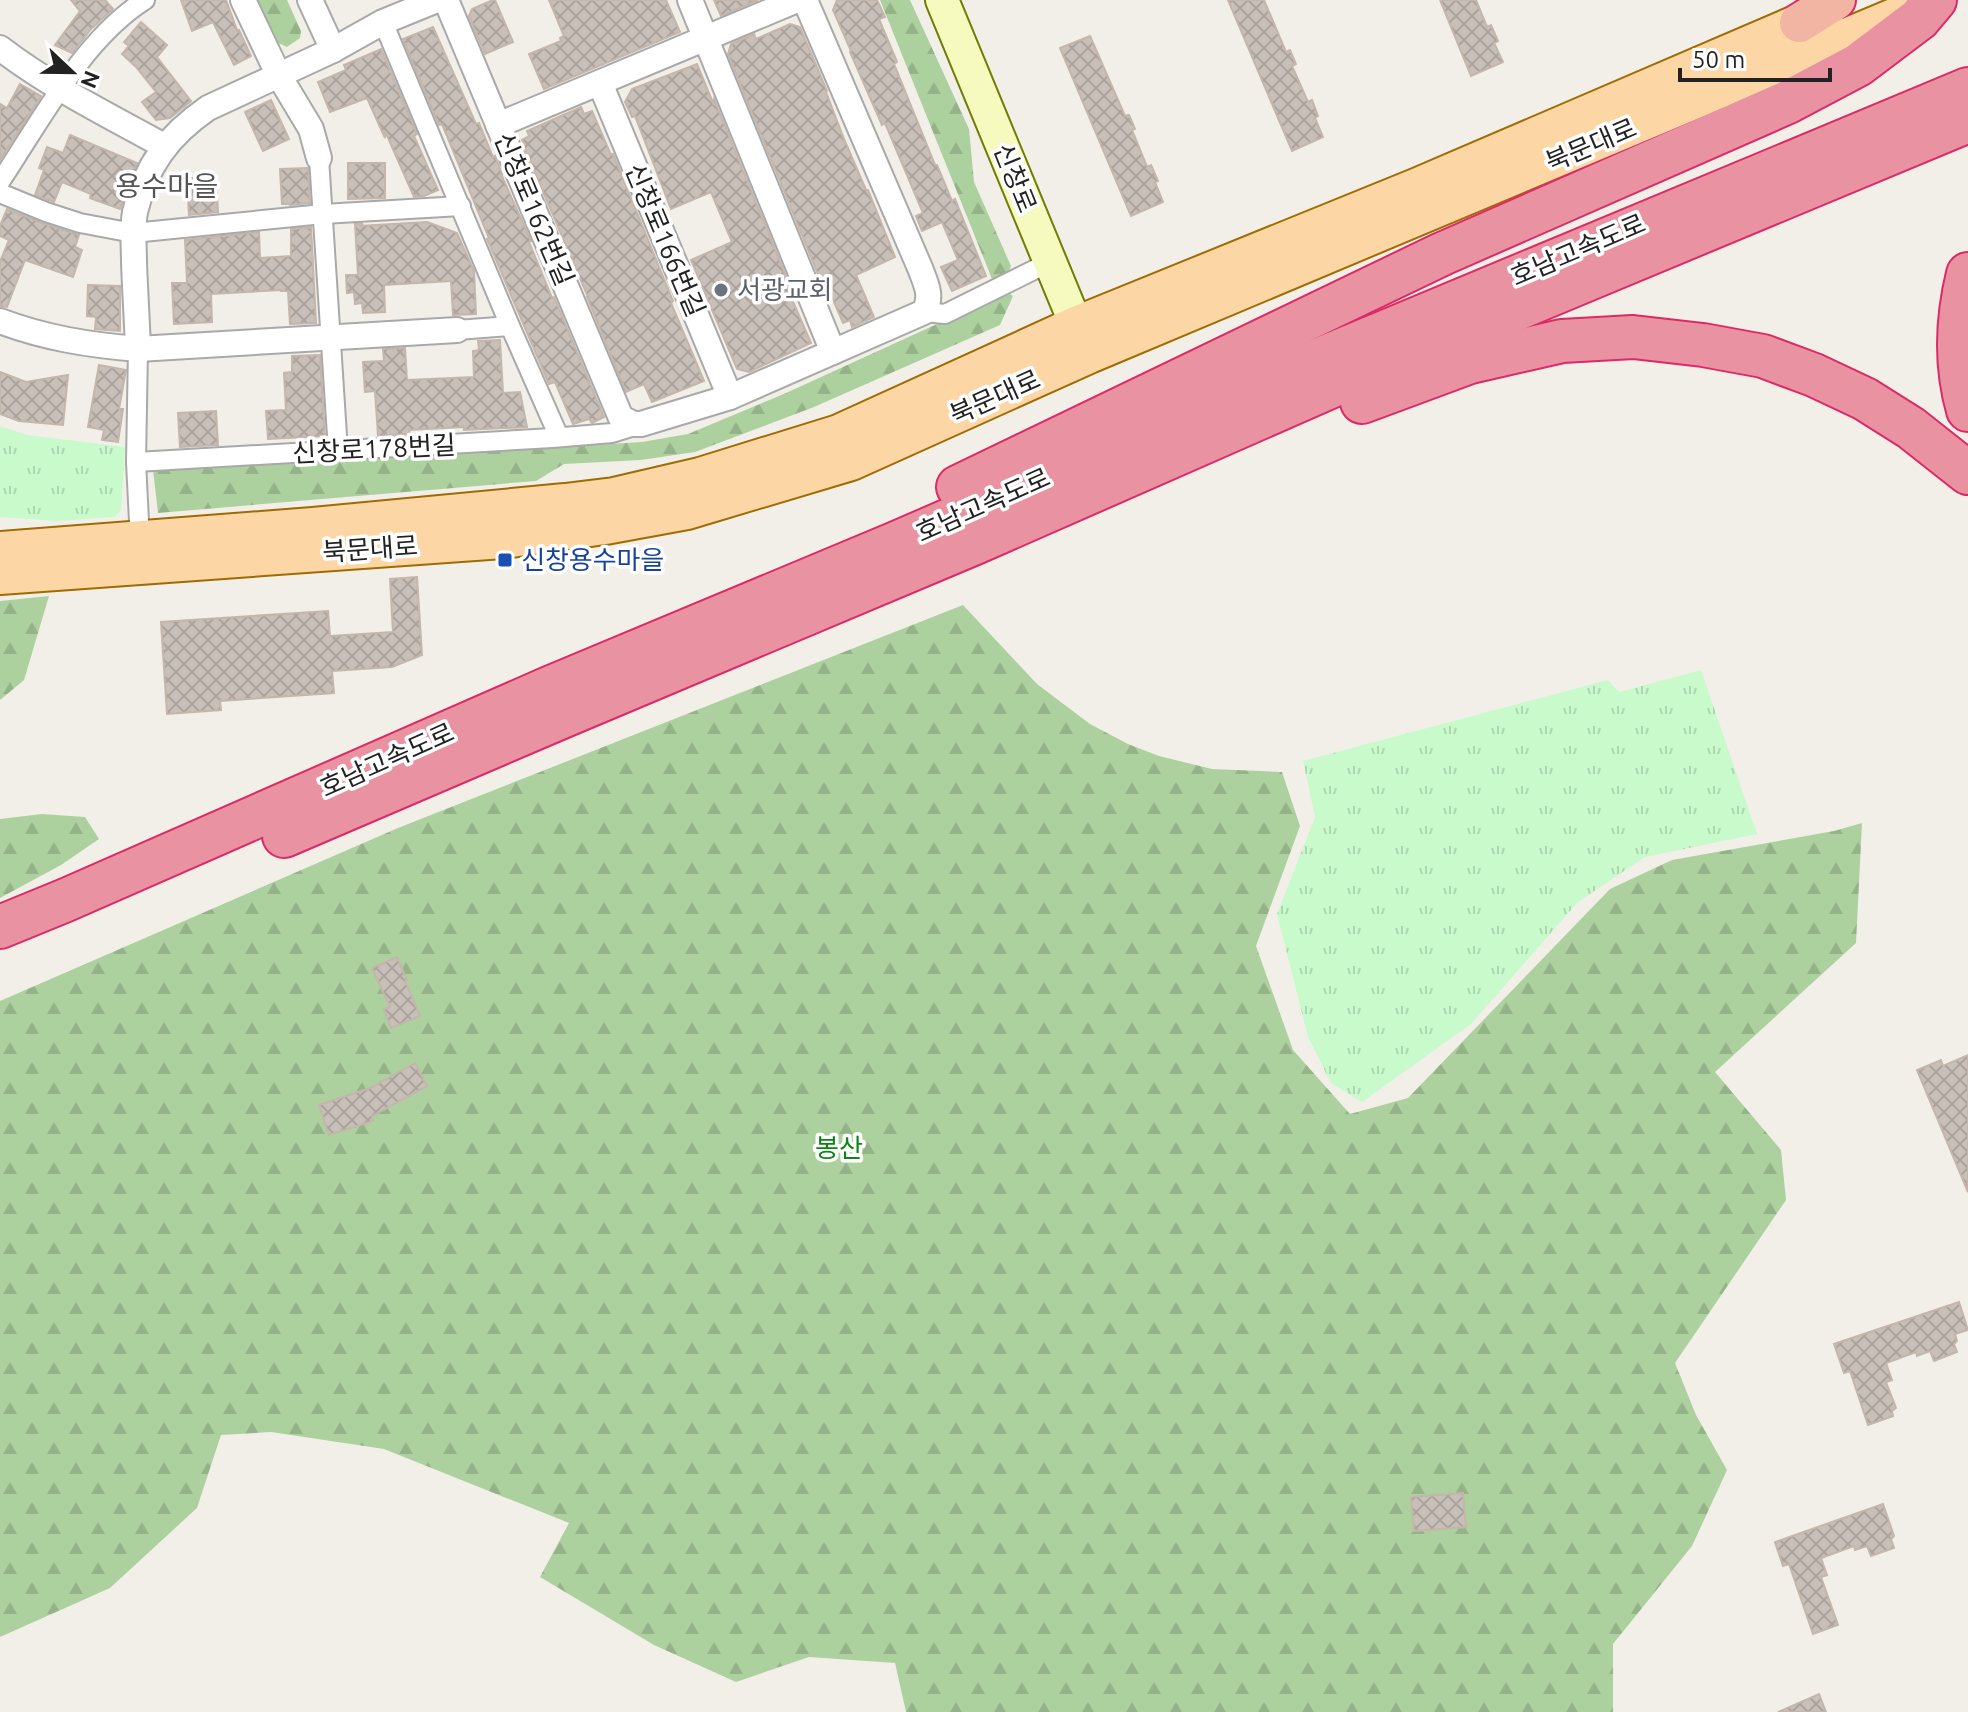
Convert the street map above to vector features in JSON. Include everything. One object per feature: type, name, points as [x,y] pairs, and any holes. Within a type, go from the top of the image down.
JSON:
[{"type":"highway","points":[[1799,23],[1836,0]]},
{"type":"highway","points":[[749,604],[860,534],[1442,254],[1788,102],[1858,65],[1919,19],[1934,0]]},
{"type":"highway","name":"호남고속도로","points":[[0,927],[1344,348],[1968,89]]},
{"type":"highway","name":"호남고속도로","points":[[0,958],[975,543],[1339,383],[1968,121]]},
{"type":"highway","points":[[1968,274],[1958,342],[1961,386],[1968,410]]},
{"type":"highway","points":[[975,543],[1103,511],[1365,402],[1470,362],[1562,341],[1633,337],[1763,356],[1865,399],[1911,428],[1968,473]]},
{"type":"main road","name":"신창로","points":[[942,0],[1082,340]]},
{"type":"main road","name":"북문대로","points":[[0,576],[503,540],[687,511],[851,462],[1082,340],[1416,187],[1854,0]]},
{"type":"main road","name":"북문대로","points":[[0,550],[313,526],[614,496],[700,476],[839,433],[1082,340],[1934,0]]},
{"type":"street","points":[[0,182],[122,6],[145,0]]},
{"type":"street","points":[[243,0],[278,74],[311,129],[319,158],[338,451]]},
{"type":"street","points":[[310,0],[333,50]]},
{"type":"street","points":[[139,521],[136,462],[138,349],[133,233],[139,201],[164,146],[208,108],[333,50],[383,22],[437,0]]},
{"type":"street","name":"신창로162번길","points":[[446,0],[625,425]]},
{"type":"street","points":[[690,0],[833,352]]},
{"type":"street","points":[[498,125],[797,0]]},
{"type":"street","points":[[805,0],[920,268],[930,296],[924,312],[945,314],[1050,262]]},
{"type":"street","points":[[383,22],[559,437]]},
{"type":"street","points":[[0,48],[61,90],[164,146]]},
{"type":"street","name":"신창로166번길","points":[[600,83],[730,397]]},
{"type":"street","points":[[0,193],[80,223],[133,233],[323,214],[461,206]]},
{"type":"street","name":"신창로178번길","points":[[136,462],[559,437],[625,425],[730,397],[924,312]]},
{"type":"street","points":[[0,321],[42,336],[138,349],[510,326]]},
{"type":"green space","points":[[257,0],[287,0],[301,31],[300,38],[287,47],[276,42]]},
{"type":"green space","points":[[880,0],[910,0],[969,129],[974,182],[1011,266],[1006,278],[994,284]]},
{"type":"green space","points":[[1007,292],[1013,296],[1000,325],[814,407],[695,452],[641,460],[564,464],[536,481],[158,513],[153,470],[642,442],[688,434]]},
{"type":"green space","points":[[0,426],[27,435],[125,447],[121,510],[115,517],[57,521],[0,517]]},
{"type":"green space","points":[[49,596],[24,680],[0,700],[0,601]]},
{"type":"green space","name":"봉산","points":[[963,605],[1037,684],[1090,724],[1128,744],[1159,756],[1212,769],[1282,772],[1300,826],[1256,946],[1293,1050],[1350,1114],[1408,1098],[1610,889],[1672,860],[1834,831],[1862,823],[1856,943],[1715,1072],[1781,1150],[1786,1200],[1675,1363],[1696,1415],[1727,1470],[1692,1546],[1613,1644],[1613,1712],[906,1712],[895,1663],[809,1657],[736,1682],[654,1645],[540,1577],[569,1523],[384,1449],[271,1432],[221,1435],[197,1508],[110,1588],[0,1637],[0,1001],[398,828]]},
{"type":"green space","points":[[1701,670],[1757,834],[1645,857],[1578,902],[1471,1024],[1362,1102],[1331,1083],[1308,1037],[1277,914],[1315,817],[1303,761],[1608,680],[1619,692]]},
{"type":"green space","points":[[42,814],[85,817],[99,839],[61,865],[0,898],[0,819]]},
{"type":"building","points":[[71,0],[105,0],[113,9],[91,29],[72,53],[55,45],[80,11]]},
{"type":"building","points":[[181,0],[226,0],[251,56],[234,65],[213,22],[192,31]]},
{"type":"building","points":[[493,0],[513,42],[485,54],[469,16],[472,9]]},
{"type":"building","points":[[549,0],[666,0],[680,32],[544,89],[529,54],[561,41],[560,38],[564,36]]},
{"type":"building","points":[[714,0],[758,0],[721,16]]},
{"type":"building","points":[[837,0],[877,0],[885,17],[879,19],[897,62],[894,64],[935,165],[952,201],[955,199],[986,276],[952,291],[941,267],[958,260],[942,222],[922,231],[916,216],[923,213],[833,10]]},
{"type":"building","points":[[1228,0],[1264,0],[1286,52],[1290,50],[1296,64],[1292,66],[1308,102],[1312,100],[1323,137],[1292,151]]},
{"type":"building","points":[[1440,0],[1476,0],[1487,27],[1491,25],[1498,41],[1494,43],[1503,62],[1471,76]]},
{"type":"building","points":[[141,22],[167,45],[157,57],[191,101],[170,118],[156,120],[142,102],[156,92],[122,54],[129,46],[124,42]]},
{"type":"building","points":[[790,24],[800,27],[895,257],[856,275],[874,317],[852,327],[850,320],[843,323],[828,288],[824,289],[728,54],[731,44],[754,34],[756,39]]},
{"type":"building","points":[[433,27],[476,124],[479,123],[495,156],[604,417],[592,423],[589,419],[573,424],[555,382],[549,384],[442,124],[439,125],[403,39]]},
{"type":"building","points":[[1090,36],[1125,116],[1129,115],[1147,167],[1151,165],[1163,202],[1131,216],[1060,48]]},
{"type":"building","points":[[381,49],[438,190],[424,196],[414,197],[367,98],[330,112],[318,82],[346,70],[344,65]]},
{"type":"building","points":[[697,64],[713,103],[714,99],[811,343],[749,372],[737,369],[691,260],[732,242],[711,192],[671,209],[635,116],[632,117],[625,102],[632,89]]},
{"type":"building","points":[[20,84],[41,96],[0,160],[0,104],[7,108]]},
{"type":"building","points":[[271,100],[289,139],[263,151],[245,112]]},
{"type":"building","points":[[581,107],[584,114],[592,111],[613,154],[704,381],[652,402],[644,384],[626,392],[523,145],[522,140],[529,136],[527,131]]},
{"type":"building","points":[[70,135],[137,163],[120,209],[90,198],[91,194],[62,182],[54,202],[35,195],[44,170],[39,168],[47,147],[63,153]]},
{"type":"building","points":[[348,163],[385,163],[385,198],[348,199]]},
{"type":"building","points":[[308,168],[310,203],[282,204],[280,169]]},
{"type":"building","points":[[216,177],[218,212],[189,215],[187,178]]},
{"type":"building","points":[[7,209],[79,235],[75,247],[82,250],[73,277],[25,260],[7,307],[0,306],[0,262],[9,240],[0,236],[0,226]]},
{"type":"building","points":[[427,222],[457,233],[474,271],[476,314],[453,315],[451,281],[384,285],[385,312],[363,313],[362,303],[355,304],[354,292],[347,293],[346,275],[358,275],[355,224]]},
{"type":"building","points":[[311,227],[316,323],[290,324],[288,291],[281,290],[211,294],[212,322],[174,324],[172,283],[187,283],[185,240],[259,232],[260,258],[291,256],[291,229]]},
{"type":"building","points":[[88,285],[120,286],[120,331],[95,329],[96,317],[87,316]]},
{"type":"building","points":[[500,340],[503,393],[520,392],[527,427],[409,430],[410,434],[378,436],[375,391],[365,392],[363,362],[384,361],[383,349],[405,348],[407,380],[474,377],[473,351],[479,350],[478,341]]},
{"type":"building","points":[[320,355],[325,436],[268,439],[266,411],[286,410],[284,373],[292,372],[292,356]]},
{"type":"building","points":[[99,365],[126,370],[119,409],[123,409],[118,442],[102,440],[104,430],[88,427]]},
{"type":"building","points":[[0,372],[26,382],[68,375],[63,425],[19,421],[0,414]]},
{"type":"building","points":[[216,411],[218,445],[180,447],[178,413]]},
{"type":"building","points":[[417,577],[422,655],[392,667],[332,671],[334,693],[220,701],[221,710],[167,714],[161,622],[328,611],[330,636],[393,632],[390,579]]},
{"type":"building","points":[[397,957],[420,1016],[391,1028],[384,1009],[390,1007],[372,968]]},
{"type":"building","points":[[1968,1055],[1968,1192],[1917,1070],[1941,1060],[1943,1066]]},
{"type":"building","points":[[415,1063],[427,1086],[372,1116],[373,1121],[329,1135],[319,1105],[370,1088]]},
{"type":"building","points":[[1959,1302],[1968,1330],[1955,1334],[1957,1352],[1934,1361],[1930,1351],[1917,1356],[1916,1352],[1886,1363],[1892,1380],[1886,1382],[1896,1408],[1892,1411],[1893,1416],[1868,1425],[1850,1371],[1844,1373],[1834,1344]]},
{"type":"building","points":[[1463,1493],[1466,1527],[1414,1531],[1411,1497]]},
{"type":"building","points":[[1883,1504],[1894,1536],[1891,1539],[1894,1548],[1871,1556],[1867,1546],[1855,1550],[1854,1546],[1821,1558],[1827,1575],[1821,1577],[1838,1625],[1813,1634],[1789,1564],[1783,1566],[1775,1542]]},
{"type":"building","points":[[1819,1694],[1826,1712],[1778,1712]]},
{"type":"place","name":"서광교회","points":[[721,290]]},
{"type":"place","name":"신창용수마을","points":[[505,560]]},
{"type":"district","name":"용수마을","points":[[167,186]]}]
